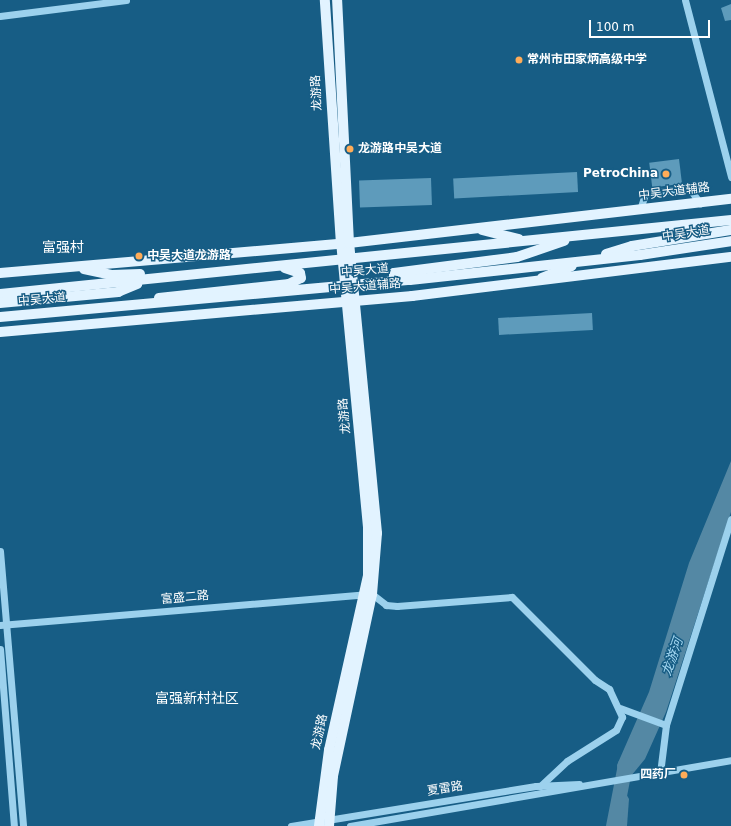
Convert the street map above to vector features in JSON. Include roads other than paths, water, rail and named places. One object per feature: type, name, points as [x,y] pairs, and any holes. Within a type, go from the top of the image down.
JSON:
[{"type":"main road","name":"龙游路","points":[[325,0],[345,243]]},
{"type":"main road","name":"龙游路","points":[[324,823],[368,594],[368,527],[351,301],[345,243],[336,0]]},
{"type":"main road","name":"中吴大道辅路","points":[[3,271],[74,267],[345,243],[731,199]]},
{"type":"main road","name":"中吴大道","points":[[0,294],[730,220]]},
{"type":"main road","points":[[476,228],[527,241]]},
{"type":"main road","points":[[529,283],[585,261],[632,246],[731,230]]},
{"type":"main road","points":[[410,280],[394,277],[394,273],[517,257],[581,236]]},
{"type":"main road","name":"中吴大道","points":[[2,316],[410,280],[585,261],[731,240]]},
{"type":"main road","name":"中吴大道辅路","points":[[5,332],[351,301],[529,283],[731,258]]},
{"type":"main road","points":[[128,306],[178,293],[289,284],[301,278],[300,273],[280,266]]},
{"type":"main road","points":[[74,267],[112,275],[170,277]]},
{"type":"main road","points":[[0,303],[118,292],[146,280]]},
{"type":"main road","points":[[144,304],[182,316]]},
{"type":"main road","points":[[0,338],[5,332]]},
{"type":"street","points":[[0,16],[126,0]]},
{"type":"street","points":[[685,0],[731,177]]},
{"type":"street","points":[[640,210],[645,194],[689,188],[700,203]]},
{"type":"street","points":[[660,773],[666,724],[731,519]]},
{"type":"street","points":[[0,551],[3,625],[23,826]]},
{"type":"street","points":[[368,594],[386,605],[397,606],[512,597],[595,680],[609,689],[623,708],[666,724]]},
{"type":"street","name":"富盛二路","points":[[3,625],[368,594]]},
{"type":"street","points":[[0,649],[14,826]]},
{"type":"street","points":[[540,786],[567,761],[616,730],[622,717],[623,708]]},
{"type":"street","name":"夏雷路","points":[[350,826],[731,760]]},
{"type":"street","name":"夏雷路","points":[[291,826],[324,823],[540,786],[604,783]]},
{"type":"water","points":[[731,461],[731,512],[666,712],[645,759],[631,776],[618,778],[617,765],[649,692],[689,563]]},
{"type":"water","points":[[615,790],[624,790],[629,799],[627,826],[607,826]]},
{"type":"waterway","name":"龙游河","points":[[613,826],[625,764]]},
{"type":"place","name":"常州市田家炳高级中学","points":[[519,60]]},
{"type":"place","name":"龙游路中吴大道","points":[[350,149]]},
{"type":"place","name":"PetroChina","points":[[666,174]]},
{"type":"place","name":"中吴大道龙游路","points":[[139,256]]},
{"type":"place","name":"四药厂","points":[[684,775]]},
{"type":"district","name":"富强村","points":[[63,247]]},
{"type":"district","name":"富强新村社区","points":[[197,698]]}]
